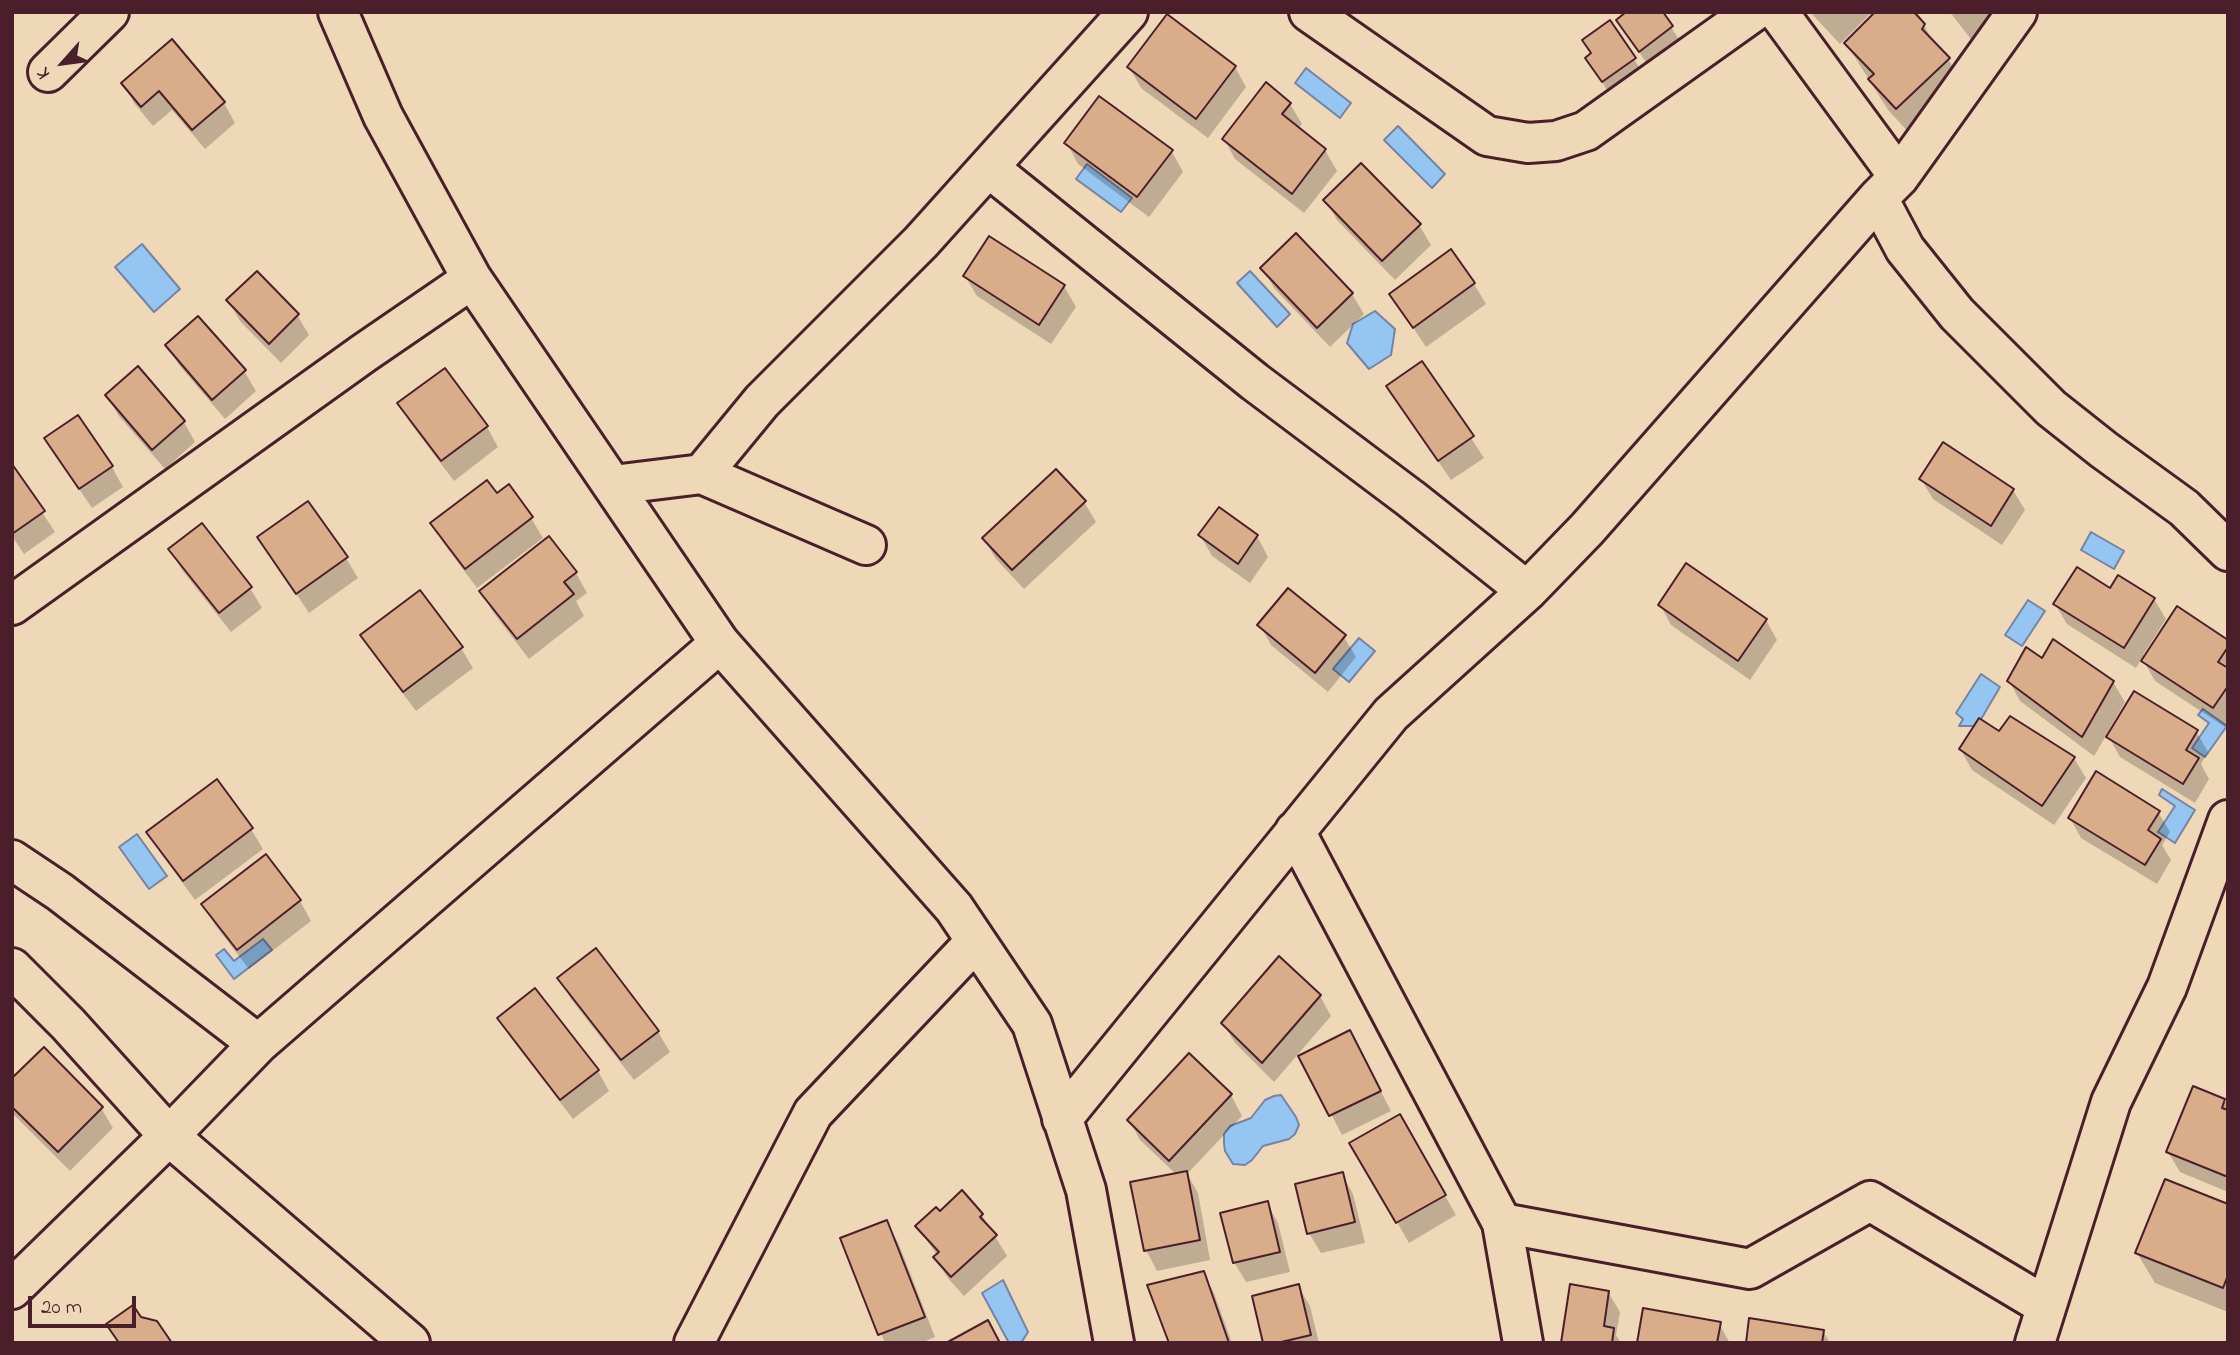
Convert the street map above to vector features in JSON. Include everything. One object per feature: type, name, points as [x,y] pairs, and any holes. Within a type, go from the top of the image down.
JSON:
[{"type":"street","points":[[48,72],[109,12]]},
{"type":"street","points":[[338,12],[383,116],[472,279],[720,643],[954,908],[1032,1024],[1086,1190],[1114,1343]]},
{"type":"street","points":[[702,474],[762,401],[920,242],[1128,12]]},
{"type":"street","points":[[1309,12],[1487,136],[1528,143],[1556,141],[1586,131],[1753,12]]},
{"type":"street","points":[[1778,12],[1889,188],[1905,249],[1957,314],[2051,408],[2184,508],[2228,551]]},
{"type":"street","points":[[1062,1119],[1391,714],[1527,591],[1624,487],[1889,188],[2017,12]]},
{"type":"street","points":[[989,168],[1255,382],[1411,499],[1527,591]]},
{"type":"street","points":[[12,605],[472,279]]},
{"type":"street","points":[[612,485],[702,474],[866,545]]},
{"type":"street","points":[[12,1289],[169,1136],[258,1044],[720,643]]},
{"type":"street","points":[[2035,1343],[2111,1102],[2166,987],[2228,820]]},
{"type":"street","points":[[1295,831],[1502,1223],[1523,1343]]},
{"type":"street","points":[[12,860],[60,892],[258,1044]]},
{"type":"street","points":[[694,1343],[813,1114],[976,941]]},
{"type":"street","points":[[12,968],[68,1024],[169,1136],[410,1343]]},
{"type":"street","points":[[1502,1223],[1750,1269],[1870,1201],[2046,1307]]},
{"type":"water","points":[[1306,68],[1351,103],[1340,118],[1295,83]]},
{"type":"water","points":[[1398,126],[1445,174],[1432,188],[1384,140]]},
{"type":"water","points":[[1087,164],[1132,198],[1121,212],[1076,179]]},
{"type":"water","points":[[142,244],[180,289],[154,312],[115,267]]},
{"type":"water","points":[[1250,271],[1290,314],[1277,327],[1237,283]]},
{"type":"water","points":[[1375,311],[1395,329],[1391,355],[1369,369],[1347,343],[1353,324]]},
{"type":"water","points":[[2091,532],[2124,551],[2114,569],[2081,550]]},
{"type":"water","points":[[2028,600],[2045,611],[2022,646],[2005,635]]},
{"type":"water","points":[[1359,638],[1375,651],[1349,682],[1333,669]]},
{"type":"water","points":[[1981,674],[2000,687],[1977,726],[1959,726],[1963,719],[1956,713]]},
{"type":"water","points":[[2203,709],[2227,726],[2205,757],[2192,748],[2209,723],[2198,715]]},
{"type":"water","points":[[2162,789],[2195,810],[2175,843],[2158,832],[2175,806],[2159,795]]},
{"type":"water","points":[[137,834],[167,876],[149,889],[119,847]]},
{"type":"water","points":[[263,939],[272,950],[234,979],[216,955],[224,949],[234,961]]},
{"type":"water","points":[[1281,1095],[1299,1125],[1295,1134],[1289,1139],[1263,1146],[1245,1165],[1233,1164],[1225,1151],[1224,1134],[1230,1126],[1251,1118],[1265,1100]]},
{"type":"water","points":[[1003,1280],[1028,1332],[1021,1343],[1009,1343],[982,1293]]},
{"type":"building","points":[[1626,12],[1663,12],[1673,26],[1639,52],[1616,20]]},
{"type":"building","points":[[1875,12],[1914,12],[1925,24],[1922,29],[1950,58],[1896,109],[1868,79],[1874,74],[1844,43]]},
{"type":"building","points":[[1167,14],[1236,66],[1196,119],[1127,67]]},
{"type":"building","points":[[1610,20],[1636,58],[1602,82],[1585,58],[1591,53],[1582,40]]},
{"type":"building","points":[[172,39],[225,102],[192,130],[159,91],[141,107],[121,83]]},
{"type":"building","points":[[1266,82],[1291,103],[1282,114],[1326,149],[1292,194],[1222,139]]},
{"type":"building","points":[[1099,96],[1173,150],[1137,197],[1064,143]]},
{"type":"building","points":[[1361,163],[1421,224],[1382,261],[1323,200]]},
{"type":"building","points":[[1296,233],[1353,293],[1317,328],[1260,268]]},
{"type":"building","points":[[989,236],[1065,285],[1039,325],[963,276]]},
{"type":"building","points":[[1451,249],[1475,283],[1413,328],[1389,294]]},
{"type":"building","points":[[257,271],[299,314],[269,344],[226,300]]},
{"type":"building","points":[[198,316],[246,370],[212,400],[165,345]]},
{"type":"building","points":[[1422,361],[1474,436],[1438,461],[1386,386]]},
{"type":"building","points":[[138,366],[185,421],[152,450],[105,395]]},
{"type":"building","points":[[445,368],[488,426],[441,461],[397,403]]},
{"type":"building","points":[[78,415],[113,466],[79,489],[44,438]]},
{"type":"building","points":[[1943,442],[2014,489],[1991,526],[1919,479]]},
{"type":"building","points":[[12,464],[45,511],[12,534]]},
{"type":"building","points":[[1056,469],[1086,501],[1012,570],[982,538]]},
{"type":"building","points":[[487,480],[497,493],[509,484],[533,517],[465,569],[430,523]]},
{"type":"building","points":[[308,501],[348,557],[296,594],[257,537]]},
{"type":"building","points":[[1219,507],[1258,535],[1238,564],[1198,535]]},
{"type":"building","points":[[202,523],[252,587],[219,613],[168,549]]},
{"type":"building","points":[[549,536],[577,572],[564,582],[574,594],[517,639],[479,591]]},
{"type":"building","points":[[1686,563],[1767,619],[1738,661],[1658,605]]},
{"type":"building","points":[[2077,567],[2110,588],[2118,575],[2155,598],[2124,648],[2053,604]]},
{"type":"building","points":[[1288,588],[1346,635],[1315,673],[1257,625]]},
{"type":"building","points":[[420,590],[463,647],[403,692],[360,635]]},
{"type":"building","points":[[2177,606],[2228,640],[2228,647],[2218,662],[2228,668],[2228,686],[2213,708],[2141,661]]},
{"type":"building","points":[[2053,639],[2114,681],[2082,737],[2007,681],[2026,647],[2042,658]]},
{"type":"building","points":[[2134,691],[2198,730],[2186,750],[2199,758],[2183,784],[2106,737]]},
{"type":"building","points":[[2010,716],[2075,757],[2042,806],[1959,749],[1979,718],[1999,731]]},
{"type":"building","points":[[2096,771],[2160,811],[2148,830],[2161,839],[2145,865],[2068,818]]},
{"type":"building","points":[[217,779],[253,828],[183,881],[146,832]]},
{"type":"building","points":[[266,854],[301,900],[237,950],[201,904]]},
{"type":"building","points":[[596,948],[659,1031],[621,1060],[557,978]]},
{"type":"building","points":[[1279,956],[1321,995],[1262,1063],[1221,1023]]},
{"type":"building","points":[[535,988],[599,1070],[560,1100],[497,1018]]},
{"type":"building","points":[[1350,1030],[1381,1091],[1329,1116],[1298,1056]]},
{"type":"building","points":[[44,1047],[103,1107],[58,1152],[12,1107],[12,1078]]},
{"type":"building","points":[[1189,1053],[1232,1094],[1169,1161],[1127,1120]]},
{"type":"building","points":[[2193,1086],[2225,1099],[2222,1108],[2228,1110],[2228,1177],[2166,1152]]},
{"type":"building","points":[[1400,1114],[1446,1195],[1396,1223],[1349,1143]]},
{"type":"building","points":[[1187,1171],[1200,1240],[1144,1251],[1130,1182]]},
{"type":"building","points":[[1343,1172],[1355,1222],[1307,1234],[1295,1184]]},
{"type":"building","points":[[2165,1179],[2228,1204],[2228,1275],[2223,1288],[2135,1253]]},
{"type":"building","points":[[962,1190],[983,1214],[980,1217],[997,1235],[951,1277],[933,1257],[939,1252],[915,1226],[936,1207],[940,1211]]},
{"type":"building","points":[[1268,1201],[1280,1252],[1233,1263],[1220,1213]]},
{"type":"building","points":[[887,1220],[925,1317],[878,1335],[840,1238]]},
{"type":"building","points":[[1204,1271],[1229,1343],[1169,1343],[1147,1285]]},
{"type":"building","points":[[1299,1284],[1311,1335],[1277,1343],[1263,1343],[1252,1296]]},
{"type":"building","points":[[1570,1284],[1609,1291],[1604,1326],[1614,1328],[1612,1343],[1561,1343]]},
{"type":"building","points":[[133,1305],[141,1317],[157,1321],[172,1343],[119,1343],[106,1324]]},
{"type":"building","points":[[1643,1308],[1721,1322],[1717,1343],[1637,1343]]},
{"type":"building","points":[[1749,1318],[1824,1330],[1822,1343],[1746,1343]]},
{"type":"building","points":[[988,1320],[1000,1343],[946,1343]]}]
